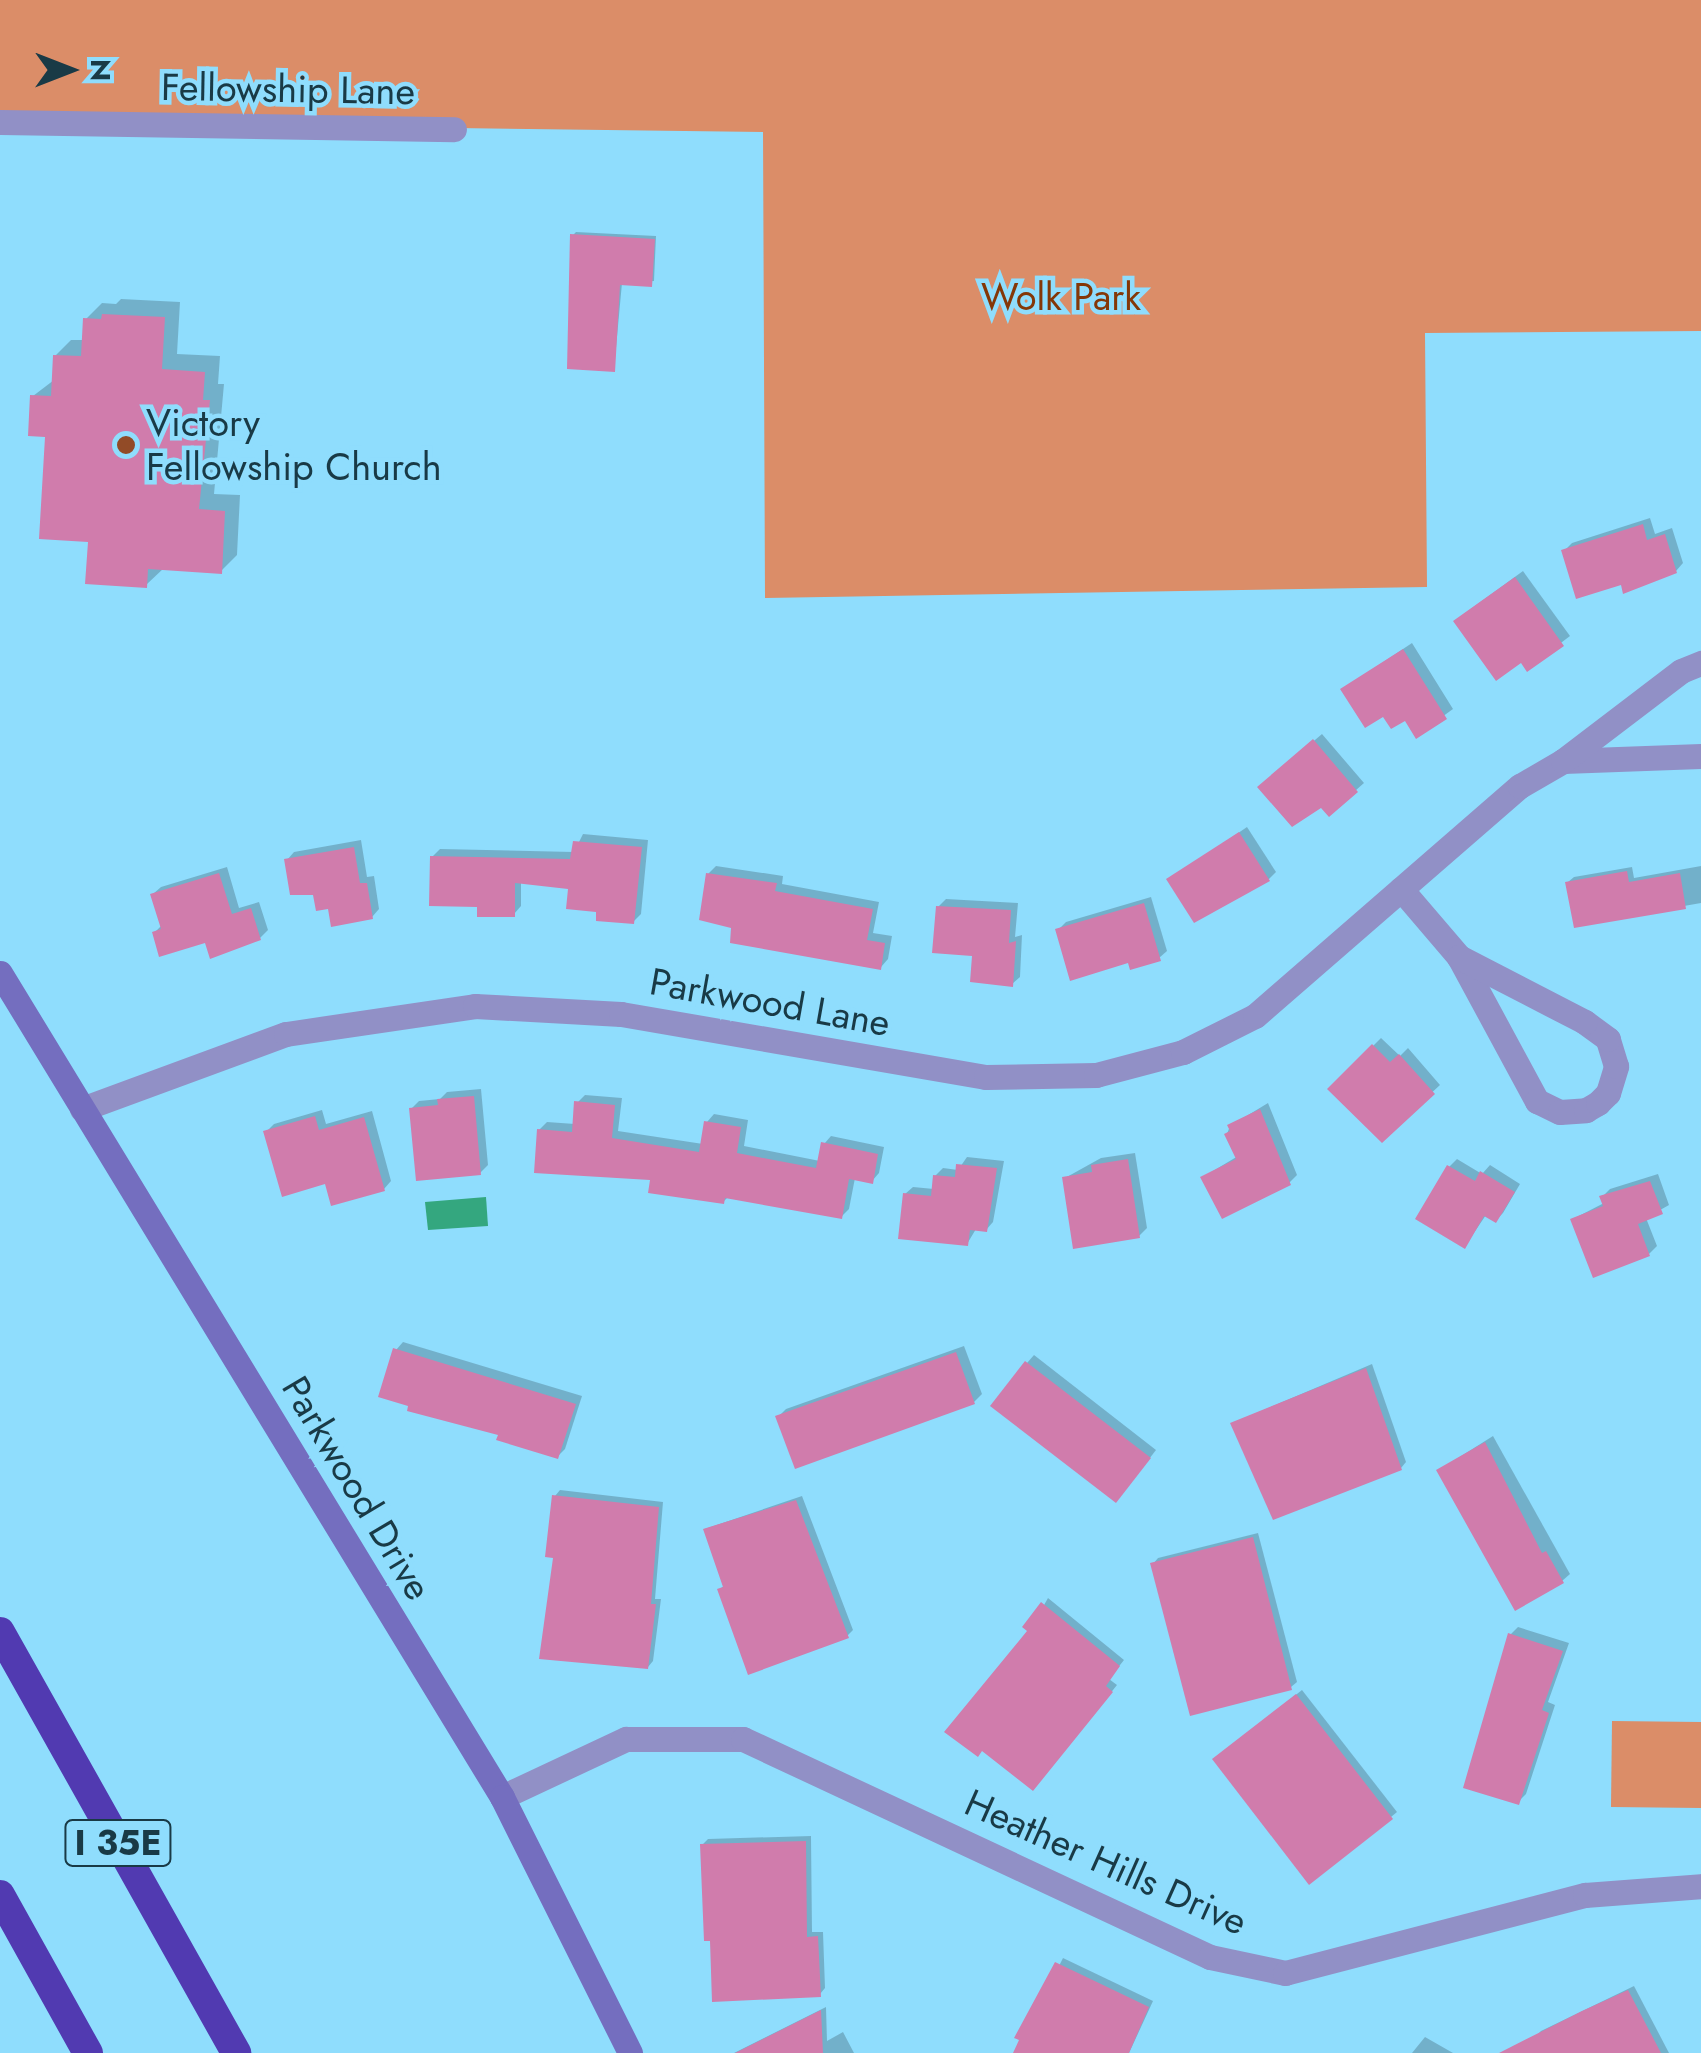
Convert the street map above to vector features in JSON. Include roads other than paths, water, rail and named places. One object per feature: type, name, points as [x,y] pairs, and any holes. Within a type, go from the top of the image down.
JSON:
[{"type":"highway","name":"I 35E","points":[[0,1632],[236,2053]]},
{"type":"highway","points":[[0,1895],[88,2053]]},
{"type":"street","name":"Fellowship Lane","points":[[0,122],[454,129]]},
{"type":"street","name":"Parkwood Lane","points":[[82,1108],[286,1034],[474,1006],[621,1014],[986,1078],[1096,1075],[1183,1052],[1255,1016],[1520,786],[1563,761],[1681,671],[1701,662]]},
{"type":"street","name":"Parkwood Lane","points":[[1563,761],[1701,756]]},
{"type":"street","points":[[1401,889],[1459,957],[1537,1101],[1560,1112],[1586,1110],[1608,1093],[1616,1066],[1608,1039],[1585,1022],[1459,957]]},
{"type":"street","name":"Parkwood Drive","points":[[0,974],[502,1797],[630,2053]]},
{"type":"street","name":"Heather Hills Drive","points":[[502,1797],[626,1740],[743,1739],[1210,1958],[1285,1973],[1585,1895],[1701,1886]]},
{"type":"place","name":"Victory Fellowship Church","points":[[126,445]]},
{"type":"park label","name":"Wolk Park","points":[[1061,297]]}]
